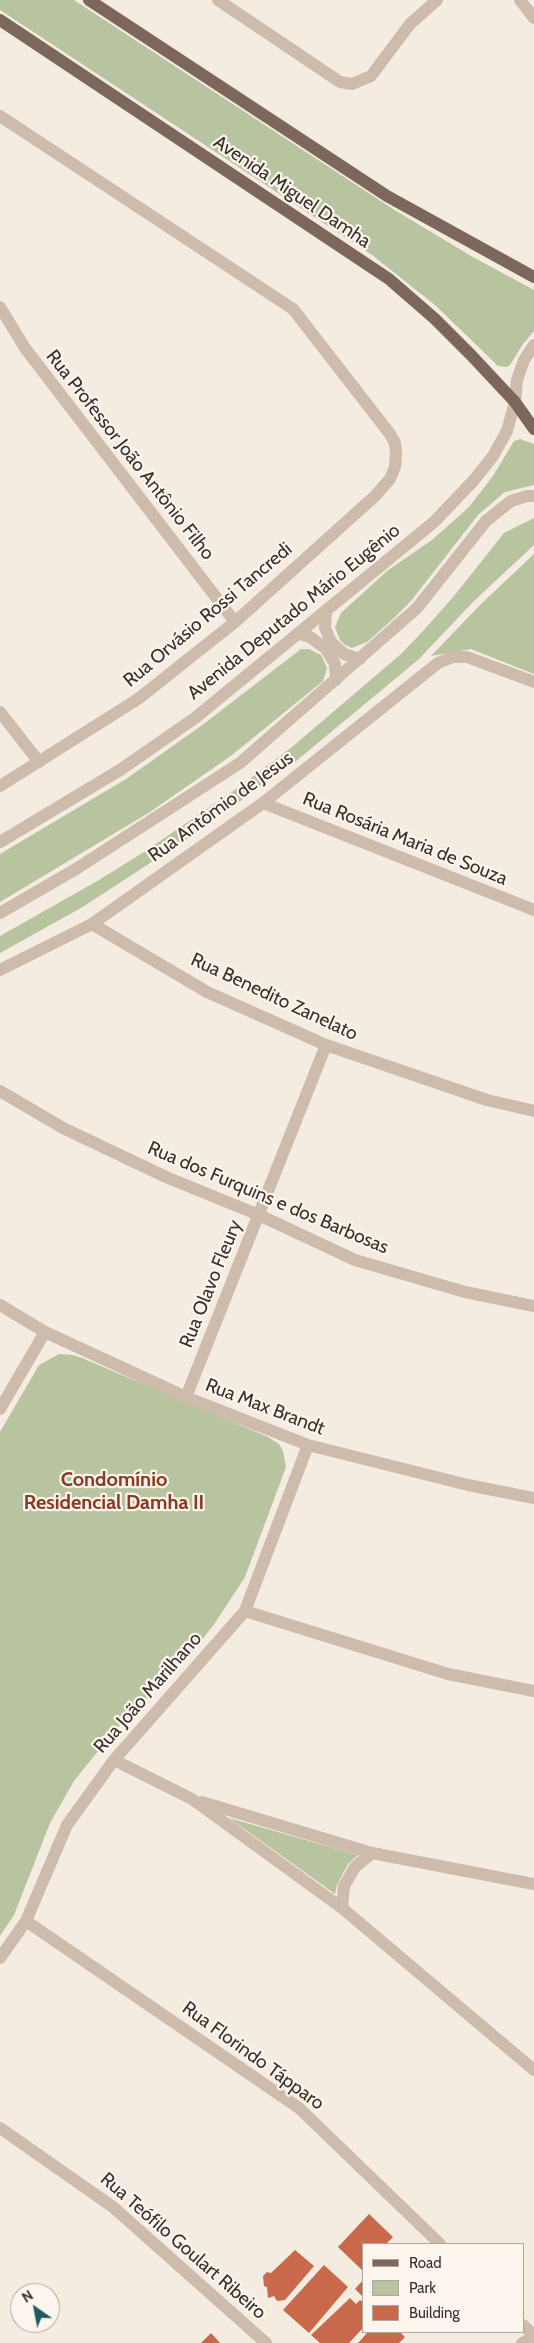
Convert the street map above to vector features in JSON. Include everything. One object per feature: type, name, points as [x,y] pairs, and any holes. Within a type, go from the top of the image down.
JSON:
[{"type":"main road","points":[[89,0],[388,196],[534,277]]},
{"type":"main road","name":"Avenida Miguel Damha","points":[[0,20],[389,279],[435,319],[515,402],[534,429]]},
{"type":"street","points":[[218,0],[340,82],[352,84],[371,76],[410,24],[437,0]]},
{"type":"street","points":[[520,0],[534,18]]},
{"type":"street","name":"Rua Orvásio Rossi Tancredi","points":[[0,116],[293,309],[390,434],[395,443],[396,454],[395,467],[390,478],[375,496],[235,622],[138,699],[0,786]]},
{"type":"street","name":"Rua Professor João Antônio Filho","points":[[0,307],[25,348],[235,622]]},
{"type":"street","name":"Avenida Deputado Mário Eugênio","points":[[0,842],[120,770],[188,723],[300,634],[434,522],[474,480],[493,456],[507,431],[515,402],[517,380],[524,360],[534,345]]},
{"type":"street","points":[[0,913],[92,859],[240,763],[417,608],[486,521],[511,501],[534,496]]},
{"type":"street","points":[[326,612],[326,628],[331,642],[344,654],[360,659]]},
{"type":"street","points":[[300,634],[310,636],[326,649],[335,664],[336,680]]},
{"type":"street","name":"Rua Antômio de Jesus","points":[[0,970],[92,924],[263,803],[438,663],[453,657],[472,659],[534,682]]},
{"type":"street","points":[[0,712],[39,762]]},
{"type":"street","name":"Rua Rosária Maria de Souza","points":[[263,803],[534,910]]},
{"type":"street","name":"Rua Benedito Zanelato","points":[[92,924],[208,992],[326,1045],[487,1100],[534,1111]]},
{"type":"street","name":"Rua Olavo Fleury","points":[[186,1397],[326,1045]]},
{"type":"street","name":"Rua dos Furquins e dos Barbosas","points":[[0,1091],[63,1128],[158,1173],[258,1215],[355,1260],[465,1292],[534,1306]]},
{"type":"street","name":"Rua Max Brandt","points":[[0,1305],[45,1332],[186,1397],[308,1446],[468,1485],[534,1498]]},
{"type":"street","points":[[0,1408],[45,1332]]},
{"type":"street","name":"Rua João Marilhano","points":[[0,1958],[26,1921],[67,1825],[114,1760],[245,1611],[308,1446]]},
{"type":"street","points":[[245,1611],[448,1674],[534,1691]]},
{"type":"street","points":[[114,1760],[192,1800],[342,1908],[534,2070]]},
{"type":"street","points":[[192,1800],[372,1853],[534,1884]]},
{"type":"street","points":[[342,1908],[344,1886],[354,1866],[372,1853]]},
{"type":"street","name":"Rua Florindo Tápparo","points":[[26,1921],[299,2108],[439,2243]]},
{"type":"street","name":"Rua Teófilo Goulart Ribeiro","points":[[0,2128],[113,2206],[266,2343]]},
{"type":"street","points":[[522,2343],[534,2336],[524,2326]]},
{"type":"green space","points":[[0,0],[74,0],[393,209],[471,256],[534,290],[534,331],[510,365],[507,367],[498,366],[435,305],[372,255],[0,10]]},
{"type":"green space","points":[[520,439],[534,444],[534,485],[505,492],[493,502],[478,515],[411,601],[392,620],[367,642],[352,648],[345,645],[340,640],[335,627],[341,613],[387,571],[432,540],[469,507],[493,476],[514,441]]},
{"type":"green space","points":[[534,518],[534,545],[473,602],[419,659],[295,762],[190,837],[81,908],[0,953],[0,936],[99,880],[144,852],[239,787],[292,747],[401,654],[454,596],[504,533]]},
{"type":"green space","points":[[534,554],[534,674],[471,649],[431,656],[480,605]]},
{"type":"green space","points":[[301,649],[309,649],[321,655],[327,668],[323,681],[232,755],[150,812],[0,902],[0,854],[126,779],[201,726]]},
{"type":"green space","points":[[59,1354],[82,1358],[266,1436],[279,1444],[283,1451],[286,1467],[245,1577],[215,1623],[190,1655],[114,1731],[74,1781],[50,1823],[14,1915],[0,1936],[0,1432],[39,1365]]},
{"type":"green space","points":[[229,1818],[358,1855],[348,1864],[337,1885],[335,1894]]},
{"type":"building","points":[[369,2214],[393,2237],[387,2243],[362,2243],[362,2270],[338,2247]]},
{"type":"building","points":[[295,2250],[314,2266],[285,2300],[277,2301],[274,2296],[268,2298],[263,2276],[267,2272],[271,2273]]},
{"type":"building","points":[[324,2265],[348,2287],[309,2333],[283,2310]]},
{"type":"building","points":[[362,2281],[362,2296],[355,2289]]},
{"type":"building","points":[[350,2298],[356,2304],[360,2300],[362,2301],[362,2329],[349,2343],[320,2343],[311,2335]]},
{"type":"building","points":[[211,2333],[220,2343],[201,2343]]},
{"type":"building","points":[[367,2333],[401,2333],[405,2337],[399,2343],[358,2343]]},
{"type":"district","name":"Condomínio Residencial Damha II","points":[[114,1492]]}]
